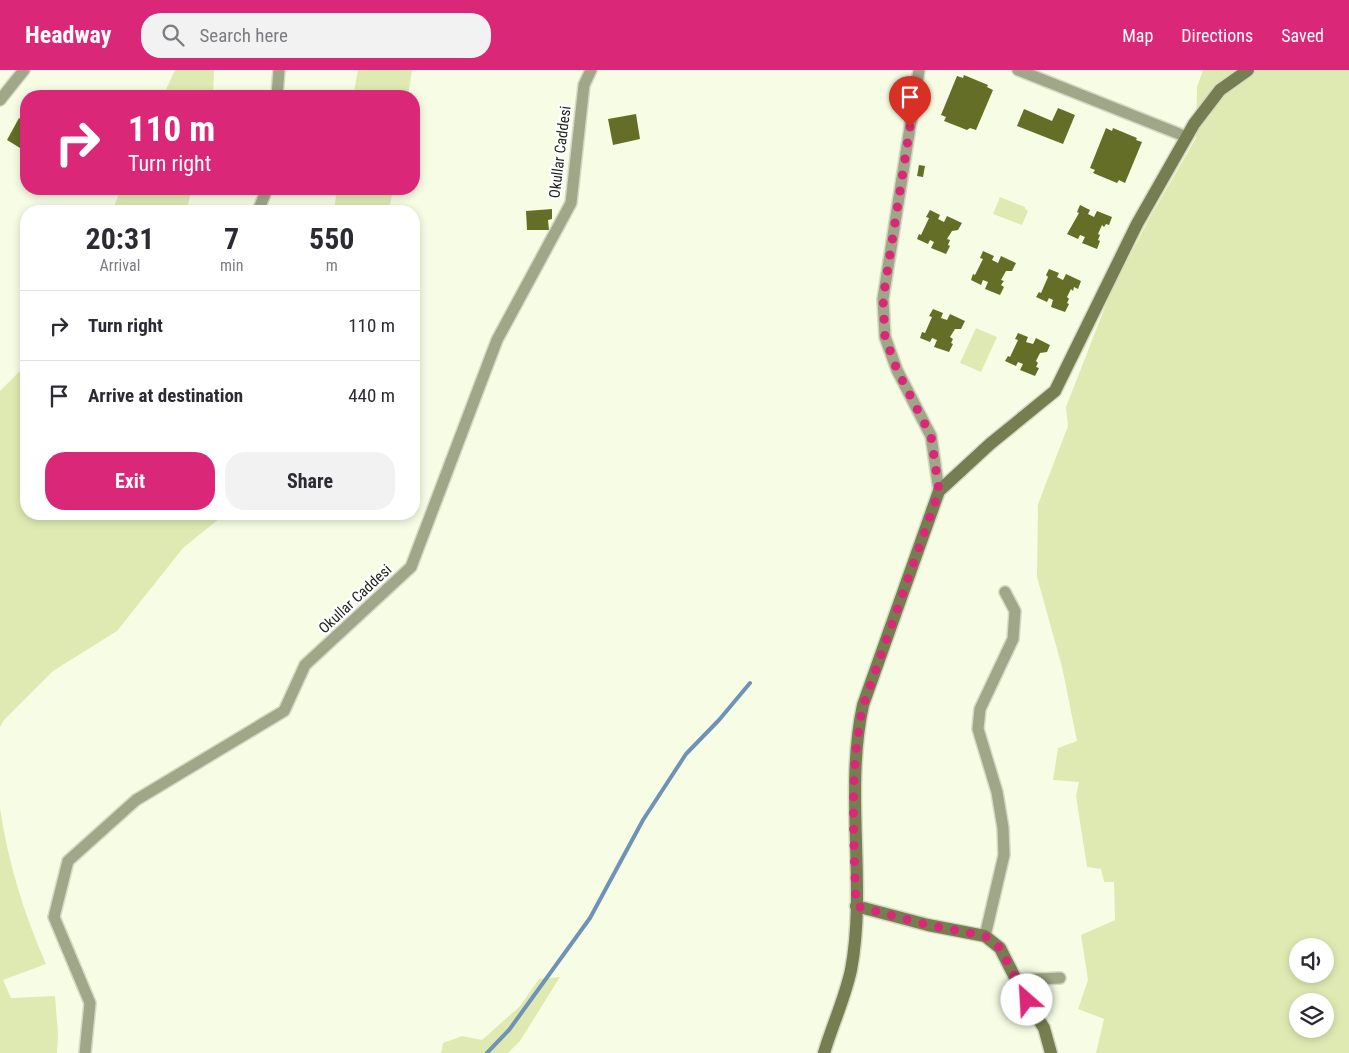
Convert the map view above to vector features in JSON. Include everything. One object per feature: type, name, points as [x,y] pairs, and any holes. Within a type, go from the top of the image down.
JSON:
[{"type":"street","points":[[0,100],[24,70]]},
{"type":"street","points":[[278,90],[279,70]]},
{"type":"street","name":"Okullar Caddesi","points":[[85,1053],[90,1003],[54,917],[68,861],[136,800],[284,711],[305,665],[411,567],[497,340],[571,203],[584,85],[591,70]]},
{"type":"street","points":[[824,1053],[851,970],[856,906],[854,828],[857,734],[863,706],[939,491],[931,436],[897,370],[885,337],[883,299],[919,70]]},
{"type":"street","points":[[1018,70],[1187,137]]},
{"type":"street","points":[[939,491],[990,444],[1055,391],[1137,224],[1187,137],[1220,90],[1248,70]]},
{"type":"street","points":[[985,936],[1004,855],[1003,828],[997,792],[978,729],[980,709],[1014,639],[1015,611],[1005,592]]},
{"type":"street","points":[[856,906],[928,925],[985,936],[1000,948],[1044,1028],[1051,1053]]},
{"type":"street","points":[[1017,980],[1060,978]]},
{"type":"green space","points":[[175,70],[214,70],[213,90],[166,90]]},
{"type":"green space","points":[[358,70],[412,70],[409,90],[354,90]]},
{"type":"green space","points":[[1203,70],[1349,70],[1349,1053],[1096,1053],[1104,1019],[1078,1009],[1088,980],[1081,935],[1115,920],[1114,882],[1104,882],[1101,869],[1087,867],[1076,796],[1079,782],[1053,780],[1058,748],[1077,741],[1062,667],[1037,577],[1038,504],[1068,426],[1066,407],[1110,294],[1150,217],[1196,138],[1197,87]]},
{"type":"green space","points":[[119,195],[190,195],[188,205],[114,205]]},
{"type":"green space","points":[[336,195],[392,195],[390,205],[335,205]]},
{"type":"green space","points":[[1000,197],[1025,207],[1028,211],[1022,225],[993,214]]},
{"type":"green space","points":[[976,328],[997,337],[981,372],[960,363]]},
{"type":"green space","points":[[20,371],[20,520],[218,520],[183,548],[117,631],[53,671],[4,720],[0,727],[0,391]]},
{"type":"green space","points":[[0,808],[7,848],[18,888],[46,964],[3,980],[11,998],[55,996],[58,1034],[57,1053],[0,1053]]},
{"type":"green space","points":[[560,977],[520,1041],[508,1053],[441,1053],[443,1043],[462,1036],[482,1040],[520,1006],[539,979]]},
{"type":"building","points":[[964,75],[988,85],[987,87],[993,90],[976,130],[970,128],[967,130],[944,121],[946,117],[941,115],[957,76],[963,78]]},
{"type":"building","points":[[1058,108],[1075,115],[1063,144],[1017,126],[1024,109],[1052,121]]},
{"type":"building","points":[[636,114],[640,139],[613,145],[608,119]]},
{"type":"building","points":[[19,118],[20,119],[20,148],[7,140]]},
{"type":"building","points":[[1106,128],[1112,131],[1113,128],[1142,142],[1125,183],[1119,180],[1117,183],[1093,173],[1095,170],[1090,168]]},
{"type":"building","points":[[919,165],[925,166],[923,177],[917,176]]},
{"type":"building","points":[[1080,205],[1090,210],[1088,214],[1094,217],[1097,211],[1112,217],[1109,225],[1106,224],[1104,227],[1102,225],[1098,234],[1100,235],[1098,240],[1100,241],[1097,249],[1082,243],[1085,237],[1080,235],[1078,239],[1067,234],[1079,213],[1077,212]]},
{"type":"building","points":[[552,209],[552,219],[548,220],[549,230],[527,230],[526,211]]},
{"type":"building","points":[[930,210],[940,215],[938,219],[944,222],[947,216],[962,223],[958,230],[952,231],[947,239],[950,240],[948,245],[950,246],[946,254],[931,248],[934,242],[930,240],[928,244],[917,239],[929,218],[926,217]]},
{"type":"building","points":[[983,251],[994,256],[992,260],[998,263],[1001,256],[1016,263],[1012,271],[1006,271],[1001,280],[1004,281],[1001,285],[1004,287],[1000,295],[985,289],[988,282],[983,280],[981,285],[971,280],[983,259],[980,258]]},
{"type":"building","points":[[1049,269],[1059,273],[1057,277],[1063,280],[1066,274],[1081,281],[1078,289],[1074,287],[1073,291],[1071,289],[1067,297],[1069,299],[1067,303],[1069,304],[1065,312],[1051,307],[1053,300],[1049,298],[1047,302],[1036,297],[1039,292],[1041,293],[1048,277],[1046,275]]},
{"type":"building","points":[[933,309],[943,313],[941,318],[947,320],[950,314],[965,321],[961,329],[955,329],[950,337],[953,339],[951,343],[953,344],[949,352],[934,347],[937,340],[932,338],[930,342],[920,338],[922,332],[925,333],[932,317],[929,316]]},
{"type":"building","points":[[1018,333],[1028,337],[1026,342],[1033,344],[1036,338],[1050,345],[1047,352],[1040,353],[1036,361],[1038,363],[1036,367],[1039,368],[1035,376],[1020,370],[1023,364],[1018,362],[1016,366],[1005,361],[1008,356],[1010,357],[1018,340],[1015,339]]},
{"type":"waterway","points":[[487,1053],[509,1030],[590,918],[643,820],[686,754],[719,720],[750,683]]},
{"type":"route","points":[[910,127],[883,299],[885,337],[897,370],[914,407],[931,436],[939,491],[863,706],[857,734],[854,828],[856,906],[928,925],[985,936],[1000,948],[1027,1000]]}]
